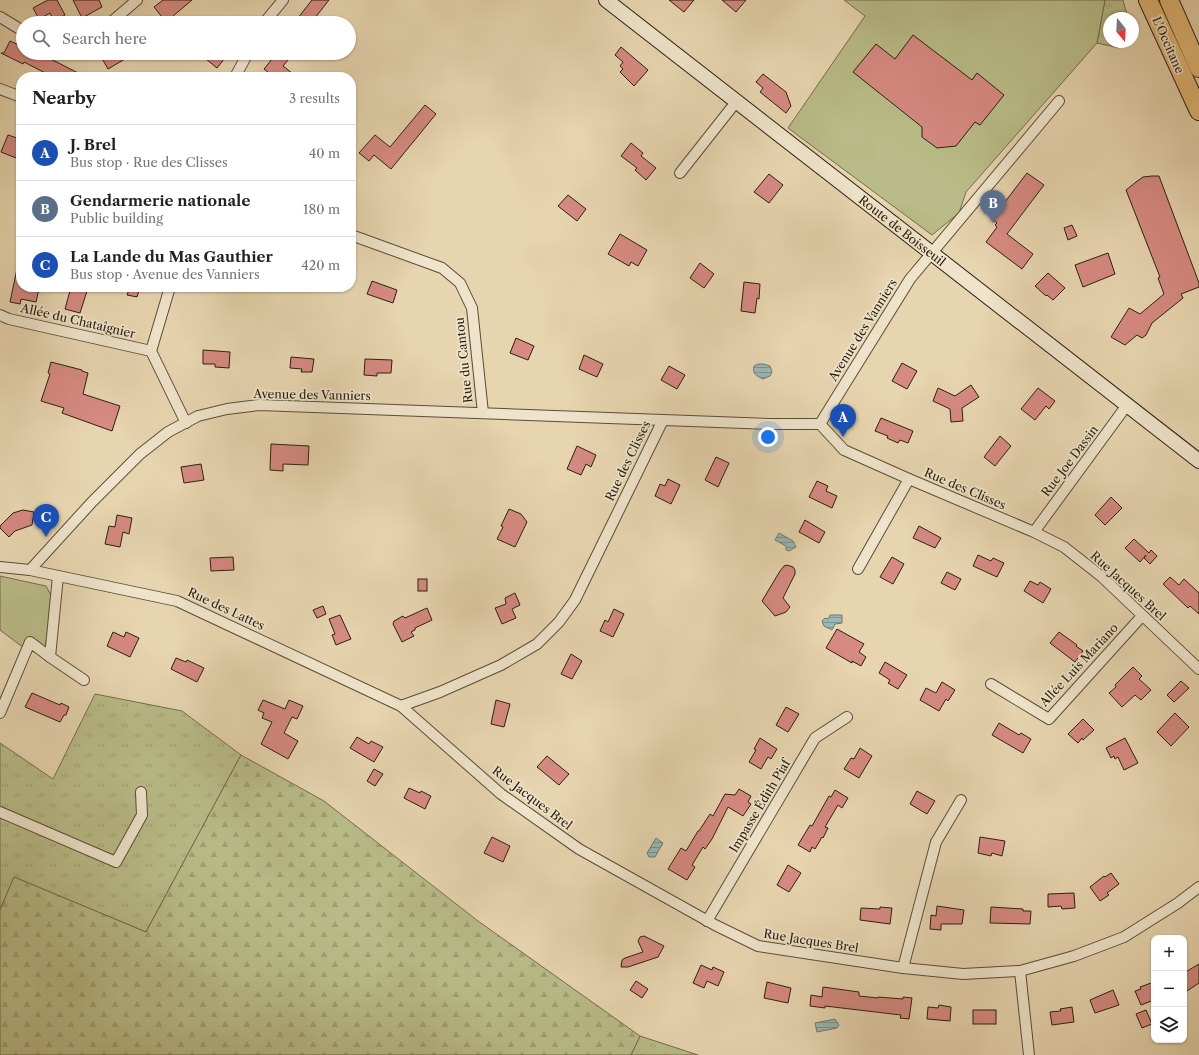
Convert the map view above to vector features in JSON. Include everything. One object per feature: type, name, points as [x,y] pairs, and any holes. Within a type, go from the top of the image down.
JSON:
[{"type":"highway","name":"L'Occitane","points":[[1148,0],[1199,111]]},
{"type":"highway","name":"L'Occitane","points":[[1169,0],[1199,68]]},
{"type":"main road","name":"Route de Boisseuil","points":[[606,0],[1199,461]]},
{"type":"street","points":[[118,16],[137,0]]},
{"type":"street","points":[[270,16],[283,0]]},
{"type":"street","points":[[0,17],[16,27]]},
{"type":"street","points":[[238,72],[244,60]]},
{"type":"street","points":[[0,89],[16,95]]},
{"type":"street","name":"Avenue des Vanniers","points":[[820,424],[910,279],[1059,101]]},
{"type":"street","points":[[680,173],[736,102]]},
{"type":"street","name":"Rue du Cantou","points":[[356,237],[442,268],[460,283],[472,308],[483,413]]},
{"type":"street","points":[[169,292],[151,351],[186,423]]},
{"type":"street","name":"Allée du Chataîgnier","points":[[0,315],[9,319],[151,351]]},
{"type":"street","name":"Avenue des Vanniers","points":[[30,570],[92,502],[140,454],[168,432],[198,416],[259,405],[663,420]]},
{"type":"street","name":"Rue Joe Dassin","points":[[1034,532],[1128,405]]},
{"type":"street","name":"Rue des Clisses","points":[[401,706],[440,692],[501,665],[537,644],[558,622],[575,600],[663,420],[769,424],[820,424],[844,450],[1034,532]]},
{"type":"street","points":[[858,569],[909,479]]},
{"type":"street","name":"Rue Jacques Brel","points":[[1034,532],[1064,547],[1101,576],[1199,669]]},
{"type":"street","points":[[0,567],[30,570]]},
{"type":"street","name":"Rue des Lattes","points":[[30,570],[177,601],[401,706]]},
{"type":"street","points":[[50,657],[58,576]]},
{"type":"street","name":"Allée Luis Mariano","points":[[991,684],[1049,718],[1142,616]]},
{"type":"street","points":[[0,713],[30,642],[84,680]]},
{"type":"street","name":"Rue Jacques Brel","points":[[401,706],[501,794],[579,849],[707,921],[758,946],[903,968],[963,974],[1020,971],[1074,956],[1124,937],[1178,903],[1199,887]]},
{"type":"street","name":"Impasse Édith Piaf","points":[[707,921],[815,738],[847,717]]},
{"type":"street","points":[[0,812],[116,862],[142,815],[141,792]]},
{"type":"street","points":[[903,968],[936,842],[961,800]]},
{"type":"street","points":[[1020,971],[1029,1055]]},
{"type":"green space","points":[[844,0],[1105,0],[1097,43],[966,192],[959,213],[932,235],[788,128],[865,16]]},
{"type":"green space","points":[[1105,0],[1123,0],[1126,12],[1103,12],[1103,44],[1097,43]]},
{"type":"green space","points":[[0,576],[46,586],[52,597],[44,657],[20,645],[0,630]]},
{"type":"green space","points":[[95,694],[182,711],[241,755],[146,932],[14,877],[0,910],[0,743],[53,779]]},
{"type":"green space","points":[[241,755],[324,801],[478,921],[640,1036],[631,1055],[0,1055],[0,910],[14,877],[146,932]]},
{"type":"green space","points":[[640,1036],[698,1055],[631,1055]]},
{"type":"water","points":[[758,364],[770,366],[772,372],[770,376],[763,379],[756,374],[754,371],[754,366]]},
{"type":"water","points":[[779,533],[793,541],[796,547],[789,551],[786,550],[786,546],[775,540]]},
{"type":"water","points":[[830,615],[842,615],[842,623],[835,624],[832,630],[824,626],[822,621],[825,618],[828,619]]},
{"type":"water","points":[[656,838],[663,843],[655,857],[649,857],[647,853]]},
{"type":"water","points":[[835,1019],[839,1025],[837,1028],[817,1032],[815,1023]]},
{"type":"building","points":[[48,0],[57,0],[65,15],[52,16],[50,13],[44,16],[37,16],[33,8]]},
{"type":"building","points":[[73,0],[99,0],[102,7],[86,16],[81,16]]},
{"type":"building","points":[[163,0],[192,0],[173,16],[161,16],[154,7]]},
{"type":"building","points":[[312,0],[329,0],[316,16],[299,16]]},
{"type":"building","points":[[669,0],[694,0],[684,12]]},
{"type":"building","points":[[722,0],[746,0],[736,12]]},
{"type":"building","points":[[913,35],[972,80],[977,73],[1004,95],[980,125],[975,122],[956,146],[937,148],[922,137],[922,127],[853,72],[876,44],[895,59]]},
{"type":"building","points":[[10,41],[16,44],[16,60],[53,60],[76,72],[43,72],[24,62],[23,64],[1,53],[4,53]]},
{"type":"building","points":[[621,47],[648,70],[634,86],[620,72],[623,69],[620,66],[623,62],[615,55]]},
{"type":"building","points":[[103,60],[123,60],[108,69]]},
{"type":"building","points":[[207,60],[223,60],[217,68]]},
{"type":"building","points":[[271,60],[288,60],[283,66],[291,72],[268,72],[264,69]]},
{"type":"building","points":[[763,74],[786,92],[791,106],[786,113],[760,92],[763,88],[756,82]]},
{"type":"building","points":[[425,105],[436,114],[391,169],[374,155],[369,161],[359,153],[375,135],[390,147]]},
{"type":"building","points":[[8,135],[16,138],[16,158],[1,152]]},
{"type":"building","points":[[631,143],[643,153],[641,156],[656,168],[646,180],[635,170],[637,168],[621,156]]},
{"type":"building","points":[[1027,173],[1044,185],[1007,234],[1033,254],[1022,269],[986,242],[997,227],[995,225],[997,223],[992,219]]},
{"type":"building","points":[[769,174],[783,185],[769,203],[754,192]]},
{"type":"building","points":[[1159,176],[1199,283],[1199,287],[1181,294],[1183,298],[1152,323],[1146,335],[1142,338],[1137,335],[1125,345],[1111,337],[1129,308],[1140,314],[1164,294],[1158,278],[1160,277],[1126,190],[1143,177]]},
{"type":"building","points":[[568,195],[586,209],[577,221],[558,206]]},
{"type":"building","points":[[1072,225],[1077,236],[1068,240],[1064,228]]},
{"type":"building","points":[[620,234],[647,250],[638,266],[631,262],[629,266],[608,254]]},
{"type":"building","points":[[1108,253],[1115,274],[1083,287],[1075,265]]},
{"type":"building","points":[[700,263],[714,274],[704,288],[690,278]]},
{"type":"building","points":[[1048,273],[1065,288],[1053,300],[1035,286]]},
{"type":"building","points":[[16,274],[16,292],[38,292],[36,302],[21,299],[20,304],[10,302]]},
{"type":"building","points":[[372,281],[397,290],[393,303],[367,294]]},
{"type":"building","points":[[744,282],[760,284],[759,299],[757,298],[755,313],[741,311]]},
{"type":"building","points":[[70,292],[87,292],[80,313],[65,309]]},
{"type":"building","points":[[128,292],[138,292],[137,297],[127,295]]},
{"type":"building","points":[[516,338],[534,346],[528,360],[510,353]]},
{"type":"building","points":[[203,350],[230,352],[229,368],[215,367],[215,364],[203,364]]},
{"type":"building","points":[[584,355],[603,364],[597,377],[579,369]]},
{"type":"building","points":[[291,357],[314,359],[312,372],[301,372],[302,369],[290,368]]},
{"type":"building","points":[[365,359],[392,360],[391,373],[377,373],[377,376],[364,375]]},
{"type":"building","points":[[51,362],[88,373],[83,394],[120,406],[112,431],[62,413],[64,408],[41,401],[50,374],[48,373]]},
{"type":"building","points":[[902,363],[917,371],[907,389],[892,381]]},
{"type":"building","points":[[669,366],[685,375],[677,389],[661,380]]},
{"type":"building","points":[[971,385],[979,397],[962,408],[963,421],[951,422],[950,409],[933,401],[938,388],[955,396]]},
{"type":"building","points":[[1038,388],[1055,401],[1049,409],[1046,406],[1035,420],[1021,409]]},
{"type":"building","points":[[881,418],[913,431],[908,443],[900,440],[898,443],[887,438],[888,436],[875,431]]},
{"type":"building","points":[[1000,436],[1011,446],[995,466],[984,457]]},
{"type":"building","points":[[271,444],[309,446],[308,465],[283,464],[283,471],[270,470]]},
{"type":"building","points":[[577,446],[596,455],[591,467],[586,464],[581,475],[567,469]]},
{"type":"building","points":[[716,457],[729,463],[718,487],[705,480]]},
{"type":"building","points":[[201,464],[204,480],[184,483],[181,467]]},
{"type":"building","points":[[668,479],[680,485],[671,504],[655,496],[660,484],[665,486]]},
{"type":"building","points":[[817,481],[828,486],[826,491],[837,496],[832,508],[809,497]]},
{"type":"building","points":[[1111,497],[1122,508],[1105,525],[1095,515]]},
{"type":"building","points":[[509,509],[521,514],[527,522],[515,547],[497,539]]},
{"type":"building","points":[[23,510],[34,512],[32,525],[15,531],[9,537],[0,528],[0,526],[13,513]]},
{"type":"building","points":[[117,515],[132,518],[129,534],[123,532],[120,547],[105,544],[109,526],[115,527]]},
{"type":"building","points":[[805,520],[825,532],[819,543],[799,532]]},
{"type":"building","points":[[919,526],[941,538],[935,548],[913,538]]},
{"type":"building","points":[[1134,539],[1149,553],[1151,550],[1157,556],[1150,564],[1144,558],[1146,555],[1140,562],[1125,548]]},
{"type":"building","points":[[978,555],[991,561],[993,558],[1004,563],[997,577],[973,566]]},
{"type":"building","points":[[233,557],[234,570],[211,571],[210,558]]},
{"type":"building","points":[[892,557],[904,564],[893,584],[880,577]]},
{"type":"building","points":[[787,565],[793,567],[795,570],[795,574],[783,598],[790,607],[786,612],[775,616],[762,601],[780,571]]},
{"type":"building","points":[[947,572],[961,579],[955,590],[941,583]]},
{"type":"building","points":[[1170,577],[1179,585],[1184,579],[1199,593],[1199,614],[1190,606],[1188,608],[1163,584]]},
{"type":"building","points":[[418,579],[427,579],[427,591],[418,591]]},
{"type":"building","points":[[1030,581],[1038,585],[1040,582],[1051,589],[1043,603],[1024,591]]},
{"type":"building","points":[[515,593],[520,605],[512,609],[516,618],[502,624],[495,608],[506,604],[505,598]]},
{"type":"building","points":[[323,606],[326,614],[317,618],[313,610]]},
{"type":"building","points":[[427,608],[432,620],[415,628],[415,630],[411,632],[414,636],[402,642],[393,624],[394,621],[403,616],[405,618]]},
{"type":"building","points":[[614,609],[624,614],[613,637],[600,631],[605,620],[608,622]]},
{"type":"building","points":[[340,615],[351,639],[336,645],[332,635],[335,634],[329,619]]},
{"type":"building","points":[[837,629],[864,644],[859,652],[866,657],[861,666],[852,661],[852,663],[826,648]]},
{"type":"building","points":[[113,632],[124,637],[126,632],[139,638],[130,657],[107,646]]},
{"type":"building","points":[[1059,632],[1083,651],[1075,662],[1050,643]]},
{"type":"building","points":[[571,654],[582,661],[572,679],[561,674]]},
{"type":"building","points":[[176,658],[186,662],[187,660],[204,668],[197,682],[171,669]]},
{"type":"building","points":[[885,662],[907,675],[898,689],[888,683],[890,680],[879,673]]},
{"type":"building","points":[[1133,667],[1142,676],[1139,679],[1151,690],[1141,700],[1135,695],[1122,707],[1109,693]]},
{"type":"building","points":[[1181,681],[1189,688],[1174,702],[1167,695]]},
{"type":"building","points":[[942,682],[955,690],[948,701],[946,699],[939,711],[920,700],[926,688],[936,693]]},
{"type":"building","points":[[32,693],[60,705],[61,703],[69,707],[66,715],[64,715],[60,722],[25,707]]},
{"type":"building","points":[[263,700],[285,709],[289,700],[303,706],[297,719],[292,717],[284,733],[298,741],[288,759],[261,744],[272,722],[262,718],[264,713],[258,710]]},
{"type":"building","points":[[496,700],[510,704],[504,727],[491,724]]},
{"type":"building","points":[[786,707],[799,714],[788,732],[776,725]]},
{"type":"building","points":[[1175,713],[1189,727],[1171,746],[1157,732]]},
{"type":"building","points":[[1083,719],[1094,730],[1083,740],[1082,738],[1078,743],[1068,734]]},
{"type":"building","points":[[999,723],[1019,735],[1021,733],[1031,739],[1023,753],[992,735]]},
{"type":"building","points":[[357,737],[369,744],[371,741],[383,747],[374,762],[350,748]]},
{"type":"building","points":[[760,738],[777,749],[771,759],[768,757],[761,769],[749,762],[756,750],[754,749]]},
{"type":"building","points":[[1125,738],[1138,763],[1124,770],[1118,757],[1115,759],[1114,756],[1111,758],[1106,748]]},
{"type":"building","points":[[860,748],[872,756],[859,778],[844,769],[851,758],[854,759]]},
{"type":"building","points":[[547,756],[569,774],[559,785],[537,767]]},
{"type":"building","points":[[374,769],[383,774],[375,786],[367,781]]},
{"type":"building","points":[[409,788],[420,793],[421,791],[431,796],[425,809],[404,798]]},
{"type":"building","points":[[739,789],[751,796],[748,802],[751,804],[743,816],[728,807],[712,839],[705,849],[703,847],[692,865],[695,867],[687,880],[668,869],[681,848],[686,851],[710,814],[713,816],[725,794],[735,795]]},
{"type":"building","points":[[835,790],[848,798],[842,808],[838,805],[825,827],[828,828],[823,838],[822,837],[815,849],[812,847],[810,852],[798,845],[810,825],[812,826],[829,796],[831,797]]},
{"type":"building","points":[[917,791],[935,801],[927,814],[910,804]]},
{"type":"building","points":[[492,837],[510,846],[503,862],[484,853]]},
{"type":"building","points":[[980,837],[1005,841],[1002,856],[992,853],[991,856],[978,853]]},
{"type":"building","points":[[788,865],[801,873],[789,892],[777,885]]},
{"type":"building","points":[[1111,873],[1119,884],[1107,893],[1109,895],[1100,901],[1090,887],[1104,876],[1105,877]]},
{"type":"building","points":[[1074,893],[1075,908],[1062,909],[1061,906],[1048,907],[1048,894]]},
{"type":"building","points":[[937,906],[964,910],[962,924],[941,924],[941,930],[930,929],[931,915],[936,916]]},
{"type":"building","points":[[880,907],[892,908],[890,924],[860,920],[861,908],[880,909]]},
{"type":"building","points":[[991,907],[1031,911],[1030,924],[990,923]]},
{"type":"building","points":[[644,936],[664,946],[658,957],[628,967],[621,967],[622,960],[643,952],[638,941],[640,937]]},
{"type":"building","points":[[1199,964],[1199,983],[1187,991],[1187,971]]},
{"type":"building","points":[[701,965],[712,970],[713,967],[724,972],[718,986],[707,981],[704,988],[693,983]]},
{"type":"building","points":[[636,981],[648,989],[642,998],[630,990]]},
{"type":"building","points":[[767,982],[791,988],[788,1003],[764,998]]},
{"type":"building","points":[[1151,983],[1151,1001],[1141,1005],[1135,991],[1141,989],[1140,987]]},
{"type":"building","points":[[823,987],[859,992],[859,996],[903,999],[903,997],[912,998],[909,1019],[900,1018],[901,1015],[825,1006],[825,1008],[810,1006],[811,995],[822,997]]},
{"type":"building","points":[[1113,990],[1119,1005],[1095,1013],[1090,1000]]},
{"type":"building","points":[[939,1005],[951,1007],[950,1021],[927,1019],[928,1007],[938,1008]]},
{"type":"building","points":[[1072,1007],[1074,1022],[1052,1025],[1050,1012],[1061,1011],[1060,1009]]},
{"type":"building","points":[[973,1010],[996,1010],[996,1024],[973,1024]]},
{"type":"building","points":[[1146,1010],[1151,1024],[1142,1028],[1136,1014]]},
{"type":"place","name":"Gendarmerie nationale","points":[[993,223]]},
{"type":"place","name":"J. Brel","points":[[843,437]]},
{"type":"place","name":"La Lande du Mas Gauthier","points":[[46,537]]}]
